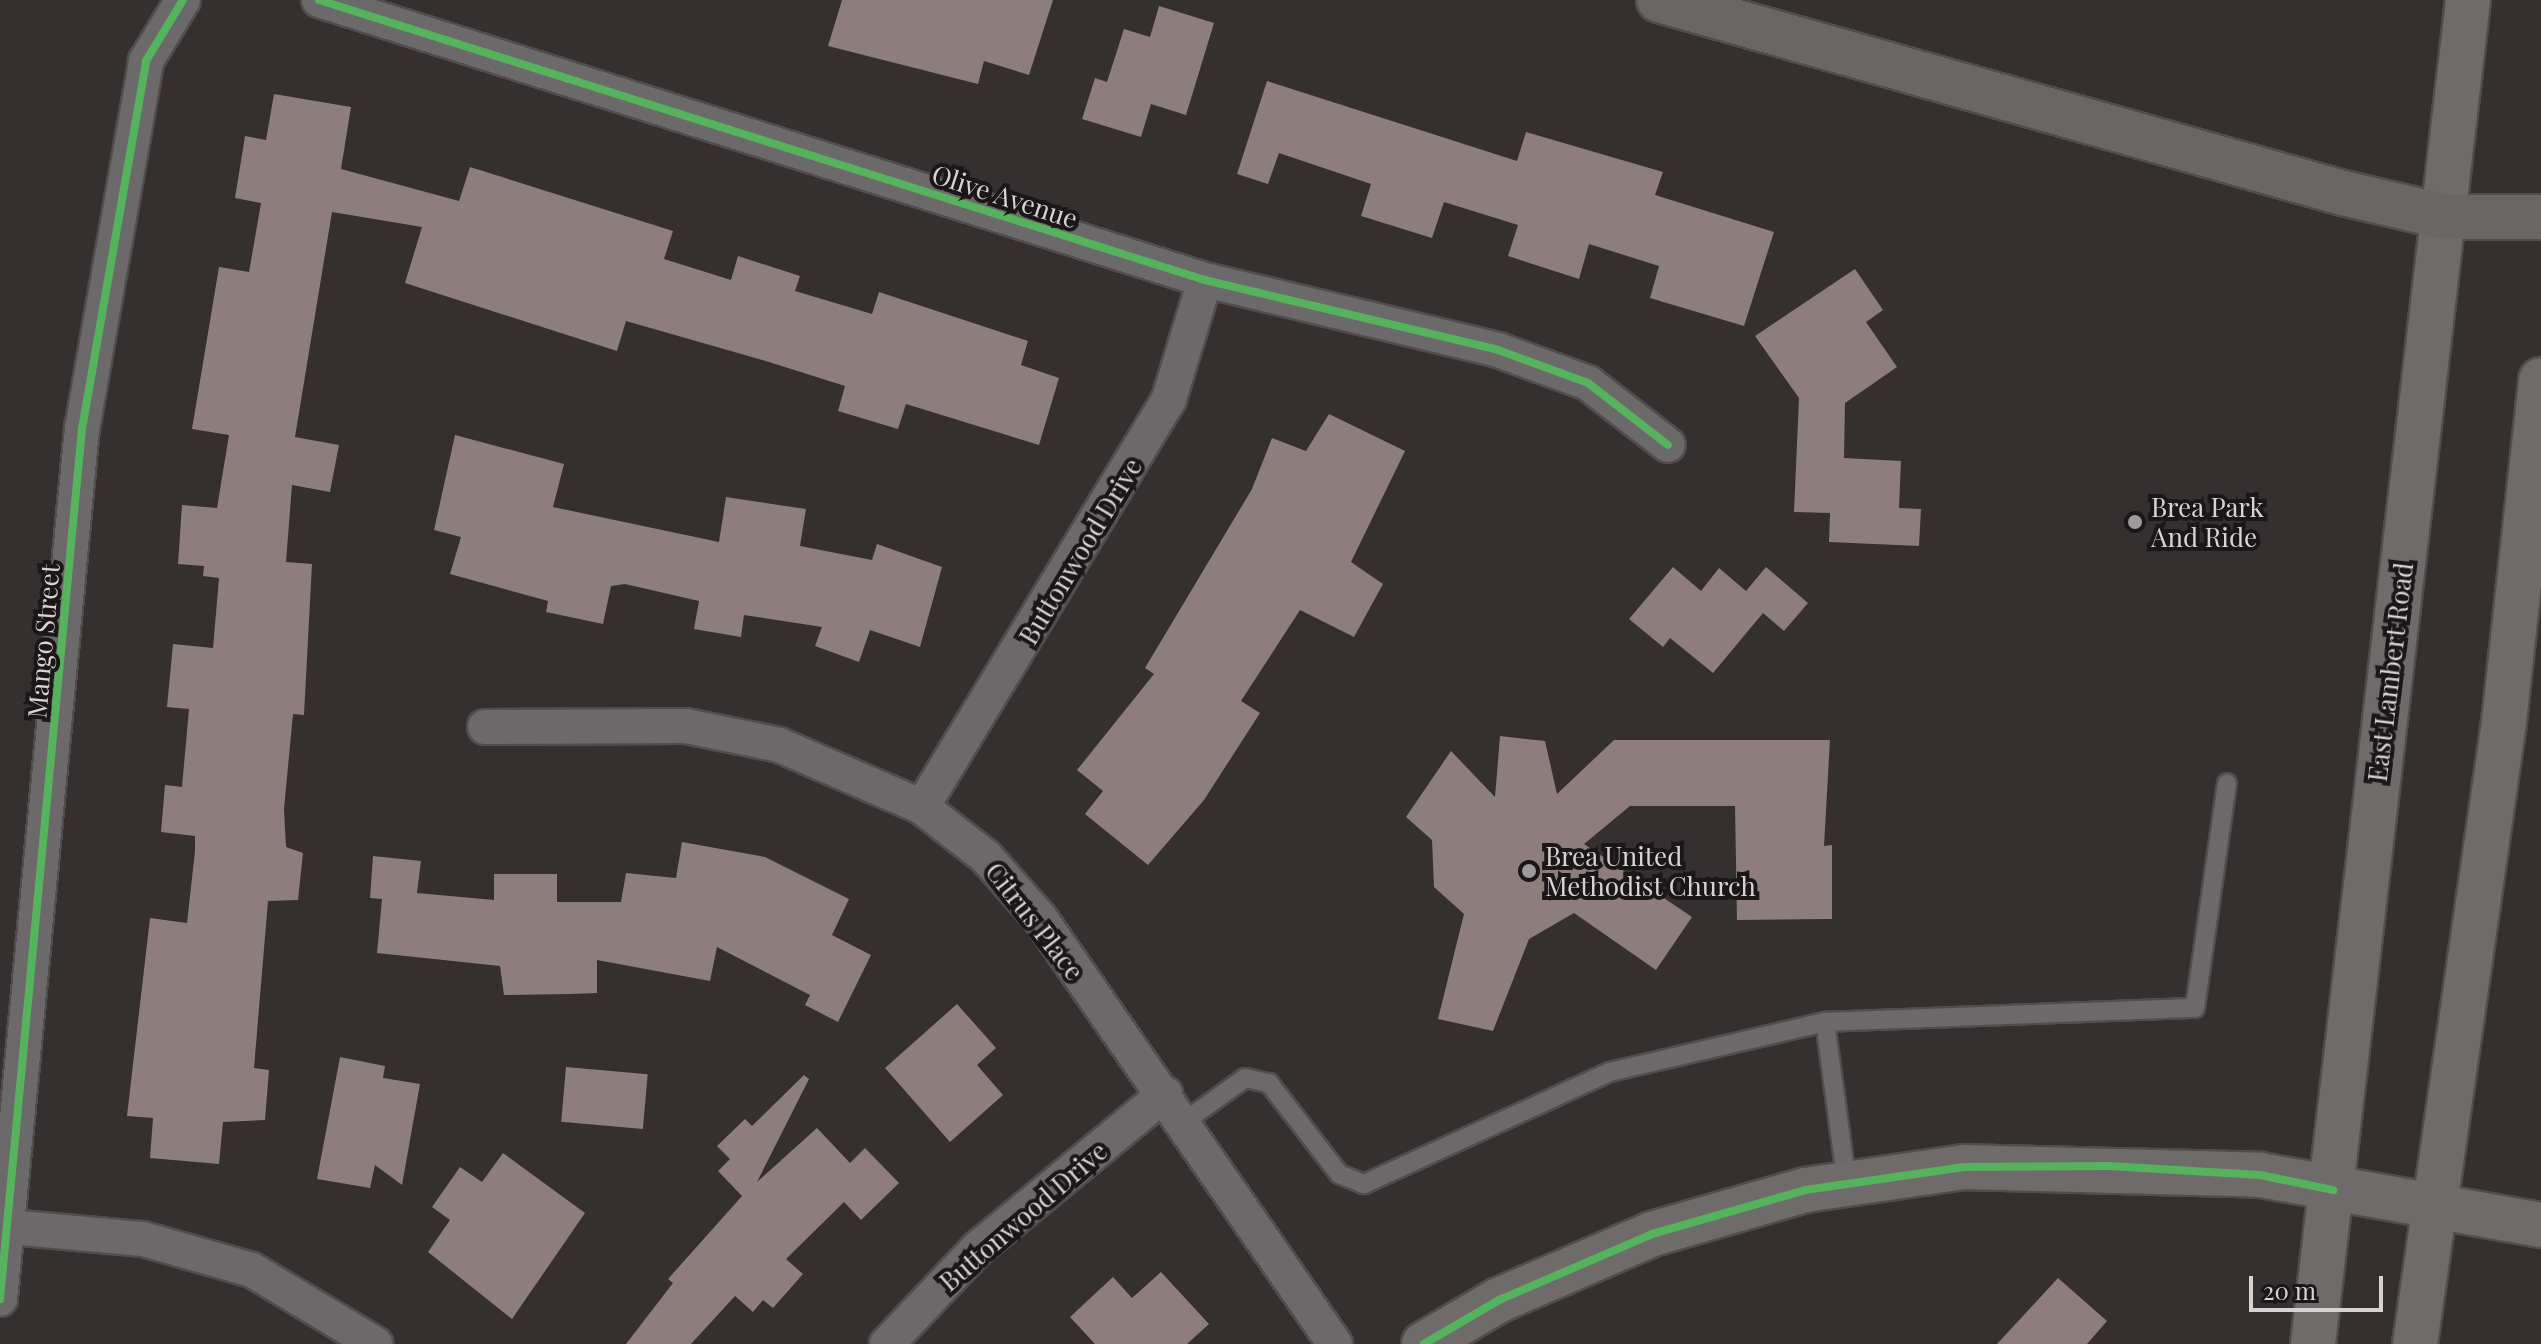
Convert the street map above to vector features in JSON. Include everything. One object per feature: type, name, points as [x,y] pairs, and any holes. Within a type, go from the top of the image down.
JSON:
[{"type":"highway","points":[[1659,0],[2446,217],[2541,217]]},
{"type":"main road","name":"East Lambert Road","points":[[2313,1344],[2333,1190],[2375,776],[2446,217],[2468,0]]},
{"type":"main road","points":[[2415,1344],[2504,722],[2541,380]]},
{"type":"main road","points":[[1424,1344],[1499,1300],[1652,1234],[1847,1184],[1964,1167],[2109,1166],[2260,1175],[2541,1225]]},
{"type":"street","name":"Mango Street","points":[[0,1299],[10,1227],[82,429],[146,61],[183,0]]},
{"type":"street","name":"Olive Avenue","points":[[319,0],[1205,280],[1498,350],[1588,383],[1668,445]]},
{"type":"street","name":"Buttonwood Drive","points":[[922,807],[1169,399],[1205,280]]},
{"type":"street","name":"Citrus Place","points":[[485,727],[686,726],[779,745],[922,807],[986,857],[1040,918],[1175,1108],[1335,1344]]},
{"type":"street","name":"Buttonwood Drive","points":[[887,1344],[977,1249],[1175,1108]]},
{"type":"street","points":[[10,1227],[143,1239],[252,1270],[375,1344]]},
{"type":"lane","points":[[1175,1108],[1245,1078],[1269,1083],[1339,1174],[1364,1184],[1610,1072],[1825,1022],[2195,1008],[2227,783]]},
{"type":"lane","points":[[1825,1022],[1847,1184]]},
{"type":"building","points":[[842,0],[1053,0],[1029,75],[984,61],[978,84],[828,46]]},
{"type":"building","points":[[1159,6],[1214,23],[1186,115],[1151,104],[1141,137],[1082,119],[1095,78],[1107,82],[1124,29],[1150,37]]},
{"type":"building","points":[[1267,81],[1517,161],[1526,132],[1663,172],[1655,195],[1774,232],[1744,326],[1650,298],[1659,266],[1589,244],[1579,279],[1508,256],[1518,225],[1444,202],[1432,238],[1361,216],[1371,184],[1279,153],[1268,184],[1237,174]]},
{"type":"building","points":[[274,94],[351,107],[341,169],[459,201],[470,167],[673,231],[664,259],[731,280],[738,256],[800,276],[795,291],[872,314],[879,292],[1028,341],[1021,365],[1059,378],[1039,445],[906,404],[898,429],[838,411],[845,386],[769,362],[626,321],[617,351],[405,283],[422,227],[332,212],[295,437],[339,445],[330,492],[292,485],[286,562],[312,564],[304,715],[293,714],[284,809],[286,847],[303,853],[298,900],[268,901],[254,1068],[269,1070],[265,1120],[223,1122],[219,1164],[150,1158],[153,1118],[127,1116],[150,918],[187,923],[195,851],[195,836],[161,832],[165,785],[182,787],[189,709],[167,707],[173,644],[213,648],[219,578],[203,576],[204,566],[178,564],[182,505],[217,508],[229,435],[192,429],[219,267],[249,272],[261,203],[235,198],[245,136],[266,140]]},
{"type":"building","points":[[1855,269],[1883,310],[1866,322],[1897,367],[1845,403],[1844,458],[1901,461],[1899,508],[1921,509],[1919,546],[1829,542],[1830,513],[1794,512],[1799,398],[1755,336]]},
{"type":"building","points":[[1329,414],[1405,451],[1351,562],[1383,584],[1354,637],[1300,610],[1241,701],[1260,713],[1204,800],[1148,865],[1085,814],[1103,791],[1077,770],[1154,674],[1145,668],[1252,489],[1272,438],[1306,451]]},
{"type":"building","points":[[455,435],[564,464],[553,507],[719,542],[726,497],[806,509],[800,546],[872,560],[877,544],[942,567],[920,647],[870,630],[859,662],[815,646],[822,627],[744,615],[741,637],[694,629],[699,601],[625,584],[611,586],[603,624],[546,612],[548,601],[450,574],[461,537],[434,530]]},
{"type":"building","points":[[1673,567],[1701,591],[1719,568],[1746,591],[1766,567],[1808,603],[1784,631],[1763,613],[1713,673],[1670,638],[1663,647],[1629,619]]},
{"type":"building","name":"Brea United Methodist Church","points":[[1500,736],[1545,741],[1557,794],[1614,740],[1830,740],[1824,846],[1832,845],[1832,919],[1737,920],[1735,806],[1630,806],[1584,844],[1692,917],[1656,970],[1574,913],[1529,939],[1493,1031],[1438,1019],[1464,914],[1434,887],[1432,840],[1406,817],[1451,751],[1495,797]]},
{"type":"building","points":[[682,842],[765,857],[849,899],[832,935],[871,955],[838,1022],[805,1005],[810,995],[717,947],[710,981],[597,960],[597,993],[571,994],[504,995],[500,966],[377,953],[382,899],[370,898],[373,856],[421,861],[417,893],[494,900],[494,874],[557,874],[557,902],[621,902],[626,873],[676,878]]},
{"type":"building","points":[[957,1004],[996,1048],[977,1065],[1003,1095],[950,1142],[885,1068]]},
{"type":"building","points":[[340,1057],[385,1066],[383,1078],[420,1084],[402,1185],[375,1165],[370,1188],[317,1179]]},
{"type":"building","points":[[566,1067],[648,1074],[643,1129],[561,1122]]},
{"type":"building","points":[[804,1075],[809,1079],[757,1182],[817,1128],[850,1163],[865,1148],[899,1183],[861,1220],[844,1202],[786,1259],[803,1274],[773,1308],[763,1300],[753,1312],[735,1296],[691,1344],[626,1344],[673,1283],[668,1279],[742,1196],[718,1171],[730,1159],[717,1146],[745,1119],[752,1126]]},
{"type":"building","points":[[503,1153],[585,1213],[512,1319],[428,1252],[450,1220],[432,1207],[460,1167],[482,1182]]},
{"type":"building","points":[[1161,1272],[1209,1324],[1187,1344],[1095,1344],[1070,1317],[1113,1277],[1132,1298]]},
{"type":"building","points":[[2058,1278],[2107,1321],[2087,1344],[1997,1344]]},
{"type":"cycle path","points":[[0,1299],[82,429],[146,61],[183,0]]},
{"type":"cycle path","points":[[319,0],[1205,280],[1498,350],[1588,383],[1668,445]]},
{"type":"cycle path","points":[[1424,1344],[1499,1300],[1652,1234],[1805,1190],[1964,1167],[2109,1166],[2260,1175],[2333,1190]]},
{"type":"place","name":"Brea Park And Ride","points":[[2135,522]]},
{"type":"place","name":"Brea United Methodist Church","points":[[1529,871]]}]
